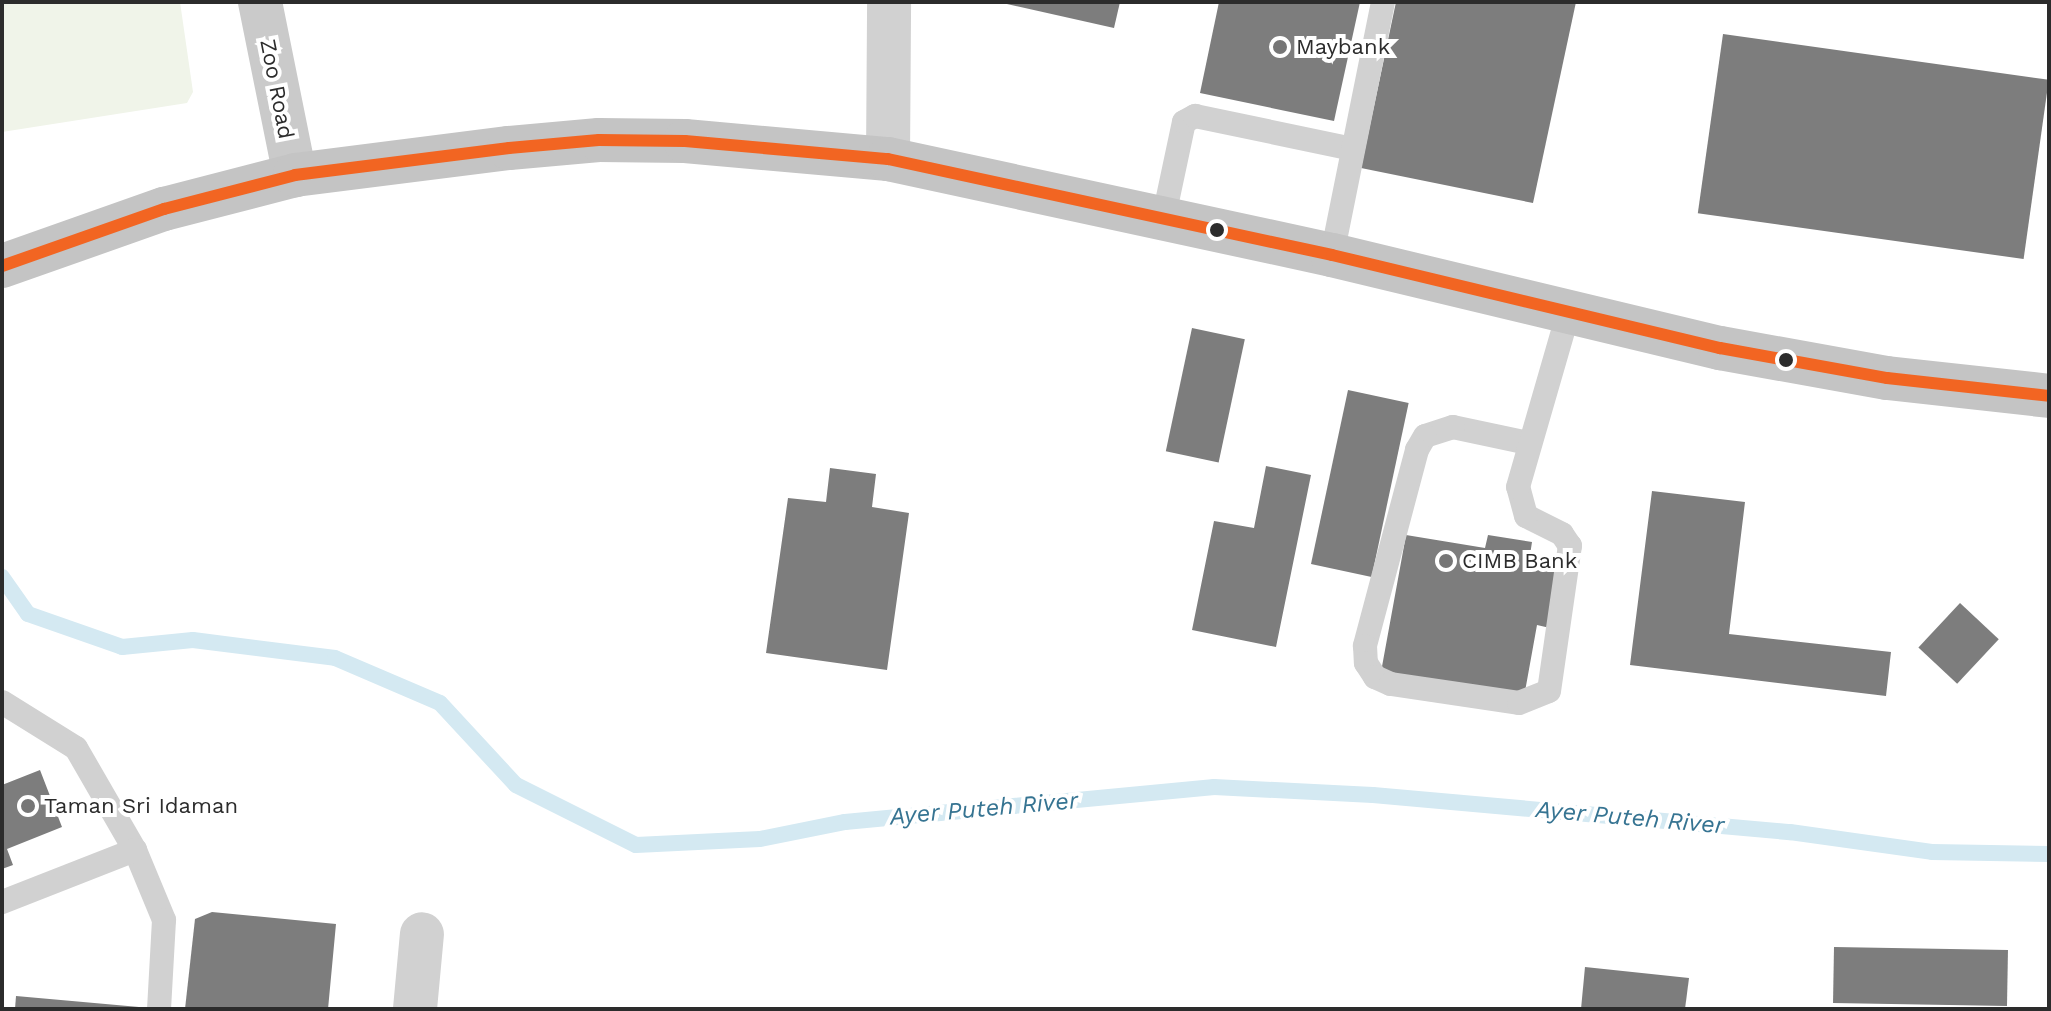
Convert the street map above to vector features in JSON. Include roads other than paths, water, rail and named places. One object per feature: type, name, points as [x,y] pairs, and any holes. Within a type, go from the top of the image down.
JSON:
[{"type":"main road","name":"Zoo Road","points":[[260,2],[295,175]]},
{"type":"main road","points":[[2,266],[164,209],[295,175],[599,140],[685,141],[888,159],[1164,216],[1568,314],[1887,378],[2049,396]]},
{"type":"street","points":[[888,159],[889,2]]},
{"type":"street","points":[[415,1009],[422,934]]},
{"type":"lane","points":[[1332,255],[1383,2]]},
{"type":"lane","points":[[1164,216],[1184,122],[1195,116],[1353,149]]},
{"type":"lane","points":[[1528,443],[1453,427],[1425,436],[1417,450],[1365,646],[1366,663],[1375,677],[1391,684],[1519,703],[1549,691],[1572,560],[1562,534],[1526,516],[1518,503],[1528,443],[1568,314]]},
{"type":"lane","points":[[2,702],[76,748],[135,850],[164,920],[159,1009]]},
{"type":"lane","points":[[2,902],[135,850]]},
{"type":"waterway","name":"Ayer Puteh River","points":[[2,577],[28,614],[122,647],[193,640],[335,658],[440,703],[516,785],[636,845],[760,839],[845,822],[1214,787],[1373,795],[1790,832],[1932,852],[2049,854]]},
{"type":"place","name":"Maybank","points":[[1280,47]]},
{"type":"place","name":"CIMB Bank","points":[[1446,561]]},
{"type":"place","name":"Taman Sri Idaman","points":[[28,806]]}]
